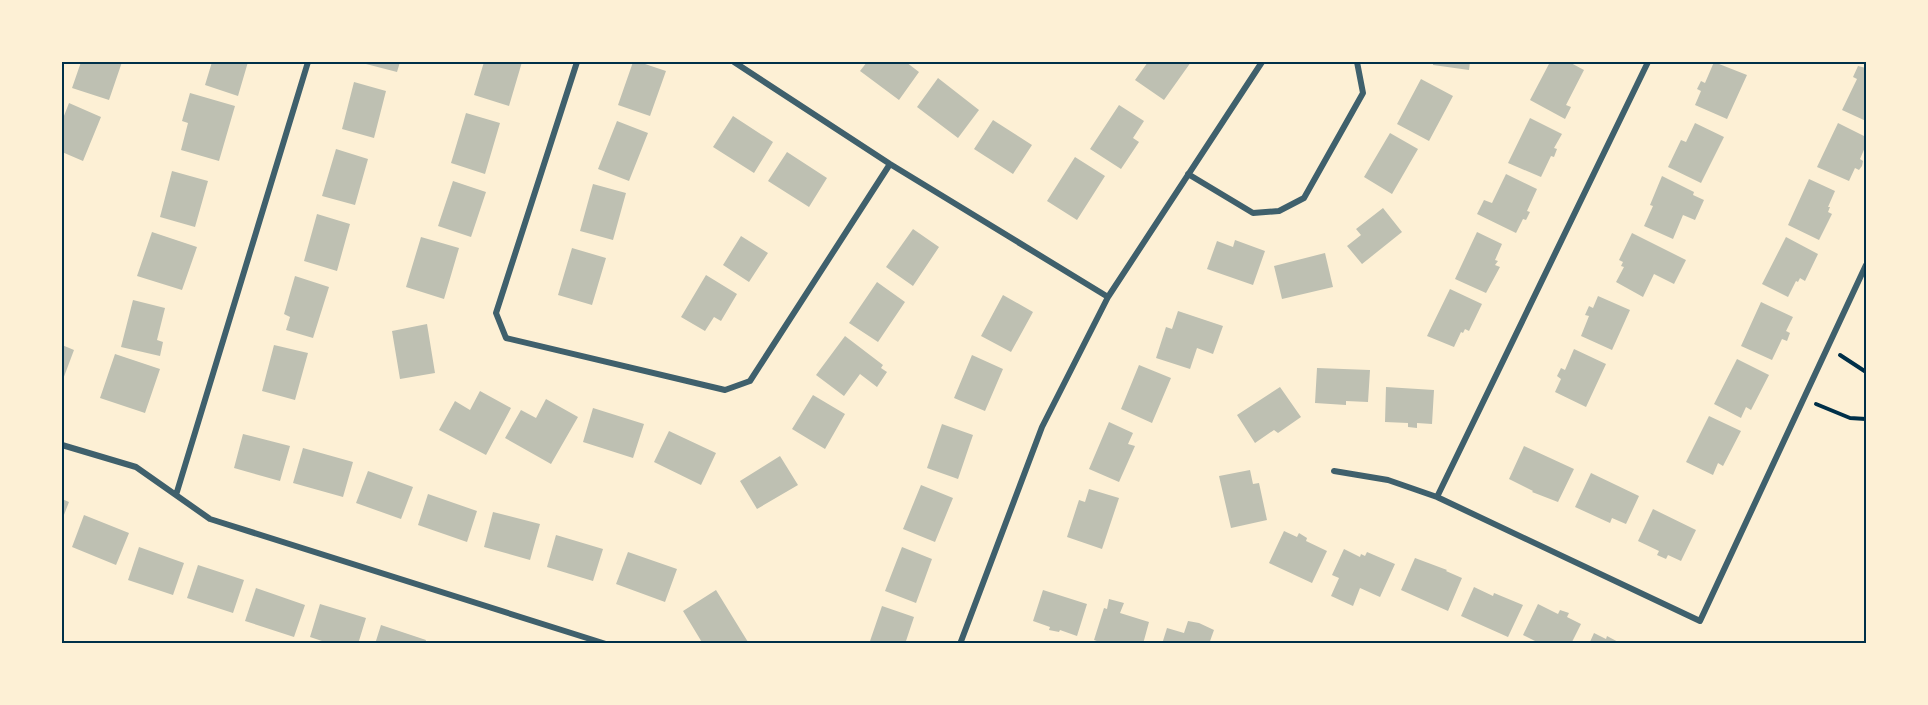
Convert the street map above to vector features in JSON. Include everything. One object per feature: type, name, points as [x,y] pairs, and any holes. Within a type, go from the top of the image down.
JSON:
[{"type":"street","points":[[176,495],[308,62]]},
{"type":"street","points":[[577,62],[496,313],[506,338],[725,390],[750,381],[890,164]]},
{"type":"street","points":[[734,62],[890,164],[1108,297]]},
{"type":"street","points":[[960,644],[1042,427],[1108,297],[1262,62]]},
{"type":"street","points":[[1188,174],[1253,213],[1279,211],[1304,198],[1363,93],[1357,62]]},
{"type":"street","points":[[1437,497],[1648,62]]},
{"type":"street","points":[[1334,471],[1388,480],[1437,497],[1700,621],[1866,265]]},
{"type":"street","points":[[62,444],[136,467],[210,519],[606,644]]},
{"type":"path","points":[[1828,347],[1866,372]]},
{"type":"path","points":[[1804,398],[1850,418],[1866,419]]},
{"type":"building","points":[[81,62],[122,62],[109,100],[72,88]]},
{"type":"building","points":[[212,62],[248,62],[238,96],[205,85]]},
{"type":"building","points":[[366,62],[400,62],[397,72],[366,64]]},
{"type":"building","points":[[484,62],[522,62],[509,106],[474,95]]},
{"type":"building","points":[[633,62],[666,71],[650,116],[618,105]]},
{"type":"building","points":[[867,62],[906,62],[919,72],[899,100],[860,71]]},
{"type":"building","points":[[1148,62],[1191,62],[1164,100],[1135,80]]},
{"type":"building","points":[[1433,62],[1470,62],[1469,70],[1433,65]]},
{"type":"building","points":[[1550,62],[1569,62],[1584,70],[1566,105],[1571,107],[1565,119],[1530,100]]},
{"type":"building","points":[[1714,62],[1747,75],[1727,119],[1695,105],[1701,91],[1697,89],[1701,81],[1705,83]]},
{"type":"building","points":[[1858,66],[1866,68],[1866,121],[1842,110],[1857,79],[1853,77]]},
{"type":"building","points":[[938,78],[979,110],[958,138],[917,107]]},
{"type":"building","points":[[1421,79],[1453,96],[1429,141],[1397,124]]},
{"type":"building","points":[[354,82],[386,91],[374,138],[342,129]]},
{"type":"building","points":[[190,93],[235,106],[219,161],[181,150],[188,123],[182,121]]},
{"type":"building","points":[[69,103],[101,117],[83,161],[62,152],[62,121]]},
{"type":"building","points":[[1119,105],[1144,121],[1133,138],[1139,142],[1121,169],[1090,149]]},
{"type":"building","points":[[466,113],[500,123],[485,174],[451,163]]},
{"type":"building","points":[[733,116],[773,142],[754,173],[713,147]]},
{"type":"building","points":[[1530,118],[1562,134],[1554,148],[1557,149],[1554,157],[1551,156],[1541,177],[1508,163]]},
{"type":"building","points":[[993,120],[1032,145],[1013,174],[974,149]]},
{"type":"building","points":[[617,121],[648,133],[629,181],[598,169]]},
{"type":"building","points":[[1695,123],[1724,137],[1701,183],[1668,167],[1681,140],[1686,142]]},
{"type":"building","points":[[1838,123],[1866,137],[1866,145],[1860,159],[1863,161],[1862,166],[1859,170],[1855,168],[1849,181],[1817,167]]},
{"type":"building","points":[[1390,133],[1418,149],[1392,194],[1364,177]]},
{"type":"building","points":[[336,149],[368,159],[355,205],[322,196]]},
{"type":"building","points":[[787,152],[827,178],[809,207],[768,181]]},
{"type":"building","points":[[1075,157],[1105,176],[1077,220],[1047,201]]},
{"type":"building","points":[[172,171],[208,181],[195,227],[160,217]]},
{"type":"building","points":[[1506,174],[1537,189],[1527,211],[1530,212],[1526,220],[1523,219],[1516,233],[1477,214],[1484,200],[1492,203]]},
{"type":"building","points":[[1662,176],[1694,192],[1693,195],[1704,200],[1695,220],[1683,215],[1673,239],[1644,226]]},
{"type":"building","points":[[1809,179],[1835,191],[1828,207],[1830,207],[1828,212],[1832,214],[1819,240],[1788,225]]},
{"type":"building","points":[[453,181],[486,192],[471,237],[438,226]]},
{"type":"building","points":[[593,184],[626,193],[613,240],[580,231]]},
{"type":"building","points":[[1383,208],[1402,232],[1362,264],[1347,246],[1361,235],[1356,229]]},
{"type":"building","points":[[317,214],[350,224],[337,271],[304,261]]},
{"type":"building","points":[[913,229],[939,247],[913,286],[886,267]]},
{"type":"building","points":[[152,232],[197,247],[182,290],[137,276]]},
{"type":"building","points":[[1477,232],[1502,244],[1495,260],[1498,261],[1495,265],[1500,267],[1486,293],[1455,279]]},
{"type":"building","points":[[1632,233],[1686,260],[1674,284],[1654,274],[1643,297],[1616,282],[1624,267],[1621,266],[1623,262],[1619,260]]},
{"type":"building","points":[[741,236],[768,253],[749,282],[723,265]]},
{"type":"building","points":[[421,237],[459,248],[444,299],[406,287]]},
{"type":"building","points":[[1786,237],[1818,254],[1805,281],[1800,278],[1798,282],[1796,281],[1788,297],[1762,284]]},
{"type":"building","points":[[1235,240],[1265,251],[1253,285],[1207,269],[1217,241],[1233,247]]},
{"type":"building","points":[[572,248],[606,258],[592,305],[558,295]]},
{"type":"building","points":[[1325,253],[1333,287],[1282,299],[1274,266]]},
{"type":"building","points":[[706,275],[737,294],[721,321],[714,317],[705,331],[681,317]]},
{"type":"building","points":[[295,276],[329,287],[313,338],[286,330],[290,317],[284,314]]},
{"type":"building","points":[[877,282],[905,302],[878,342],[849,323]]},
{"type":"building","points":[[1450,289],[1482,304],[1469,331],[1465,329],[1463,333],[1461,332],[1454,347],[1427,336]]},
{"type":"building","points":[[1003,295],[1033,312],[1011,352],[981,336]]},
{"type":"building","points":[[1598,296],[1630,310],[1612,350],[1581,336],[1589,316],[1585,315],[1589,306],[1593,308]]},
{"type":"building","points":[[133,300],[165,308],[157,340],[163,342],[160,356],[121,347]]},
{"type":"building","points":[[1761,302],[1793,317],[1786,331],[1790,333],[1787,341],[1782,339],[1772,360],[1741,346]]},
{"type":"building","points":[[1178,311],[1223,326],[1213,354],[1197,348],[1190,369],[1156,358],[1166,327],[1172,329]]},
{"type":"building","points":[[427,324],[435,373],[400,379],[392,331]]},
{"type":"building","points":[[845,336],[883,365],[881,368],[887,372],[877,387],[860,374],[844,396],[816,375]]},
{"type":"building","points":[[62,345],[74,350],[62,382]]},
{"type":"building","points":[[274,345],[308,353],[295,400],[262,391]]},
{"type":"building","points":[[1574,349],[1606,364],[1586,407],[1555,392],[1561,379],[1557,376],[1561,368],[1565,370]]},
{"type":"building","points":[[115,354],[160,369],[145,413],[100,398]]},
{"type":"building","points":[[972,355],[1003,369],[985,411],[954,398]]},
{"type":"building","points":[[1737,359],[1769,375],[1751,410],[1746,407],[1741,418],[1714,404]]},
{"type":"building","points":[[1139,365],[1171,378],[1152,423],[1121,409]]},
{"type":"building","points":[[1317,368],[1370,370],[1368,402],[1346,401],[1346,405],[1315,403]]},
{"type":"building","points":[[1280,387],[1301,417],[1278,433],[1274,430],[1255,443],[1237,415]]},
{"type":"building","points":[[1386,387],[1434,390],[1432,424],[1417,423],[1417,428],[1408,427],[1408,423],[1385,422]]},
{"type":"building","points":[[480,391],[511,408],[486,455],[439,430],[455,401],[470,410]]},
{"type":"building","points":[[813,395],[845,414],[825,449],[792,429]]},
{"type":"building","points":[[546,399],[578,417],[551,464],[505,438],[521,410],[536,418]]},
{"type":"building","points":[[593,408],[644,424],[633,458],[583,442]]},
{"type":"building","points":[[1709,416],[1741,431],[1723,466],[1718,463],[1713,475],[1686,462]]},
{"type":"building","points":[[1109,422],[1133,433],[1128,444],[1135,446],[1119,482],[1089,469]]},
{"type":"building","points":[[942,424],[973,435],[958,479],[927,468]]},
{"type":"building","points":[[669,431],[716,453],[701,485],[654,462]]},
{"type":"building","points":[[243,434],[290,446],[280,481],[234,468]]},
{"type":"building","points":[[1524,446],[1574,469],[1558,502],[1532,492],[1509,479]]},
{"type":"building","points":[[303,448],[353,462],[343,497],[293,483]]},
{"type":"building","points":[[780,456],[798,485],[757,509],[740,481]]},
{"type":"building","points":[[1250,470],[1253,484],[1259,483],[1267,520],[1231,528],[1219,476]]},
{"type":"building","points":[[368,471],[413,487],[401,519],[356,503]]},
{"type":"building","points":[[1591,473],[1639,496],[1626,524],[1612,518],[1610,523],[1575,507]]},
{"type":"building","points":[[921,485],[953,498],[935,542],[903,529]]},
{"type":"building","points":[[1089,489],[1119,498],[1102,549],[1067,537],[1079,500],[1085,502]]},
{"type":"building","points":[[428,494],[477,511],[467,542],[418,525]]},
{"type":"building","points":[[62,499],[69,502],[62,520]]},
{"type":"building","points":[[1653,509],[1696,530],[1681,561],[1668,555],[1666,559],[1657,555],[1659,551],[1638,541]]},
{"type":"building","points":[[493,512],[540,524],[530,560],[484,547]]},
{"type":"building","points":[[84,515],[129,533],[116,565],[72,547]]},
{"type":"building","points":[[1284,531],[1297,537],[1299,533],[1307,538],[1306,541],[1327,551],[1312,583],[1269,563]]},
{"type":"building","points":[[556,535],[603,549],[593,581],[547,567]]},
{"type":"building","points":[[139,547],[184,563],[173,595],[128,580]]},
{"type":"building","points":[[902,547],[932,559],[916,603],[885,591]]},
{"type":"building","points":[[1344,549],[1360,557],[1361,554],[1365,556],[1367,552],[1395,564],[1380,597],[1360,588],[1353,606],[1331,596],[1339,578],[1332,575]]},
{"type":"building","points":[[628,552],[677,569],[665,602],[616,584]]},
{"type":"building","points":[[1415,558],[1462,578],[1448,611],[1401,590]]},
{"type":"building","points":[[198,565],[244,580],[233,613],[187,598]]},
{"type":"building","points":[[1474,587],[1493,596],[1494,593],[1523,605],[1508,637],[1461,616]]},
{"type":"building","points":[[256,588],[305,605],[294,637],[245,621]]},
{"type":"building","points":[[716,590],[748,642],[746,644],[703,644],[683,611]]},
{"type":"building","points":[[1043,590],[1087,604],[1077,636],[1060,630],[1059,632],[1049,630],[1050,627],[1033,621]]},
{"type":"building","points":[[1109,599],[1124,603],[1120,613],[1149,622],[1143,644],[1105,644],[1094,640]]},
{"type":"building","points":[[320,604],[366,618],[358,644],[331,644],[310,637]]},
{"type":"building","points":[[1538,604],[1558,614],[1560,610],[1569,613],[1567,617],[1581,624],[1571,644],[1541,644],[1523,635]]},
{"type":"building","points":[[882,606],[914,617],[905,644],[869,644]]},
{"type":"building","points":[[1188,621],[1214,630],[1209,644],[1162,644],[1167,628],[1184,633]]},
{"type":"building","points":[[381,625],[426,640],[425,644],[375,644]]},
{"type":"building","points":[[1594,633],[1606,639],[1607,636],[1622,644],[1589,644]]}]
